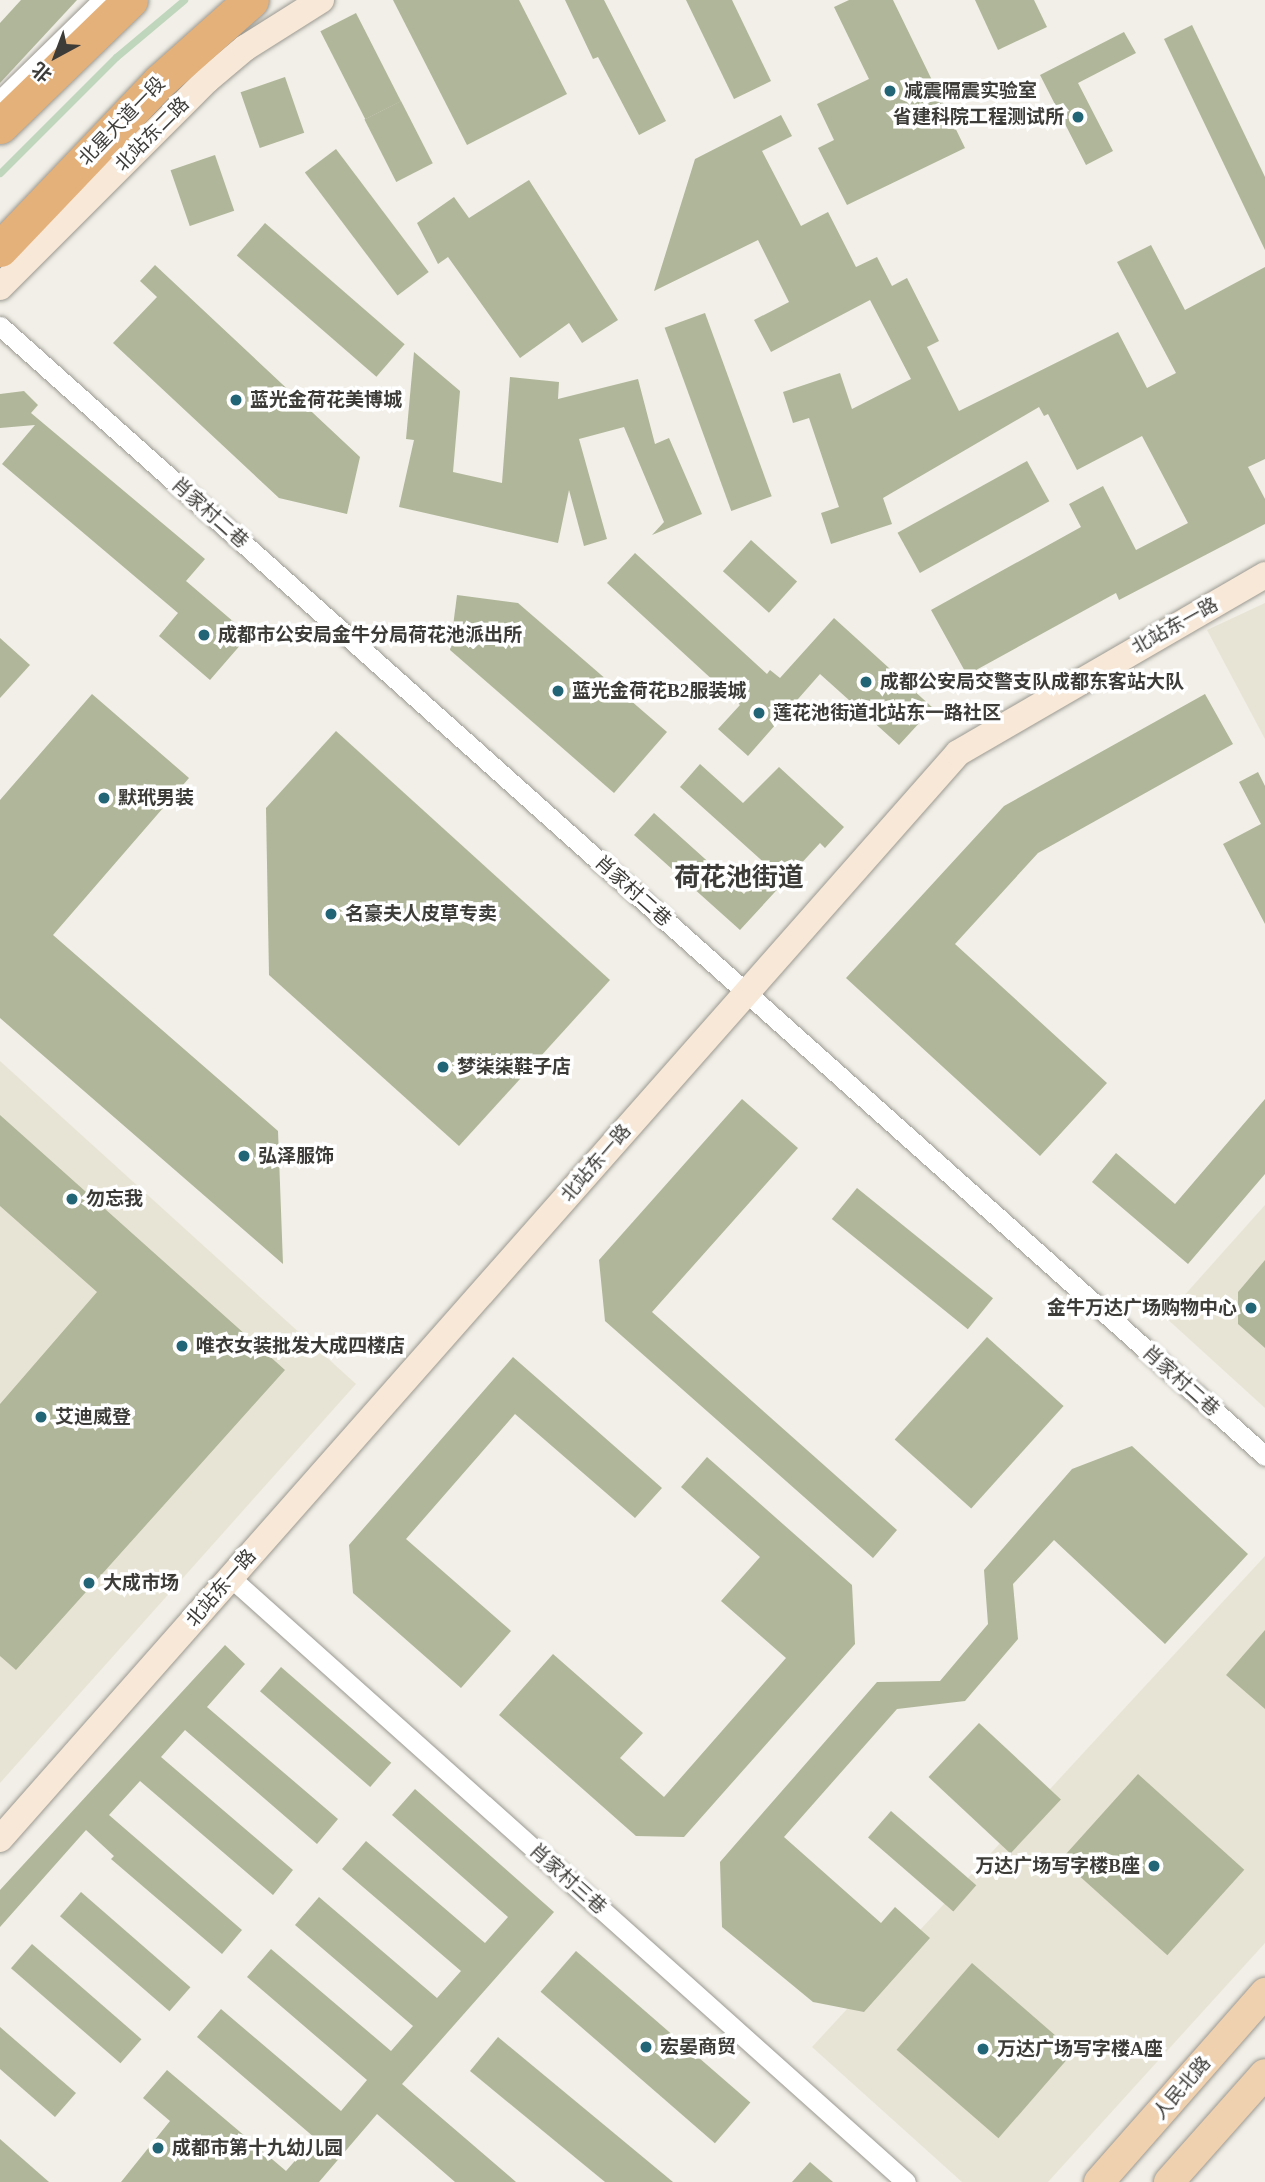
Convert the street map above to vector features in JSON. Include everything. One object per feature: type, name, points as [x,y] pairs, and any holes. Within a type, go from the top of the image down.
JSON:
[{"type":"highway","points":[[0,126],[130,0]]},
{"type":"highway","name":"北星大道一段","points":[[0,249],[159,82],[251,0]]},
{"type":"main road","name":"人民北路","points":[[1099,2182],[1265,1993]]},
{"type":"main road","points":[[1169,2182],[1265,2074]]},
{"type":"street","points":[[0,100],[102,0]]},
{"type":"street","name":"北站东二路","points":[[0,286],[206,80],[254,41],[321,0]]},
{"type":"street","name":"肖家村二巷","points":[[0,326],[1265,1456]]},
{"type":"street","name":"北站东一路","points":[[0,1839],[958,752],[1265,575]]},
{"type":"street","name":"肖家村三巷","points":[[230,1577],[906,2182]]},
{"type":"shaded area","points":[[1265,603],[1265,739],[1207,630]]},
{"type":"shaded area","name":"大成市场","points":[[0,1061],[356,1384],[0,1783]]},
{"type":"shaded area","points":[[1265,1205],[1265,1408],[1165,1317]]},
{"type":"shaded area","points":[[1265,1556],[1265,1943],[1048,2182],[962,2182],[812,2047]]},
{"type":"building","points":[[21,0],[77,0],[0,83],[0,23]]},
{"type":"building","points":[[393,0],[519,0],[567,94],[467,145]]},
{"type":"building","points":[[565,0],[604,0],[666,121],[639,135],[598,57],[593,59]]},
{"type":"building","points":[[686,0],[732,0],[771,81],[734,99]]},
{"type":"building","name":"减震隔震实验室","points":[[849,0],[893,0],[965,148],[847,205],[818,148],[834,140],[817,104],[869,79],[834,7]]},
{"type":"building","points":[[975,0],[1034,0],[1047,27],[998,50]]},
{"type":"building","points":[[356,13],[401,101],[365,119],[320,31]]},
{"type":"building","points":[[1192,25],[1265,177],[1265,250],[1164,39]]},
{"type":"building","name":"省建科院工程测试所","points":[[1124,32],[1136,53],[1078,83],[1113,151],[1086,165],[1040,75]]},
{"type":"building","points":[[285,77],[304,133],[260,148],[241,92]]},
{"type":"building","points":[[401,101],[433,163],[396,182],[364,120]]},
{"type":"building","points":[[781,115],[792,136],[762,151],[801,226],[828,212],[856,267],[877,257],[892,286],[907,278],[939,341],[927,347],[959,411],[1118,332],[1147,388],[1176,373],[1117,262],[1151,245],[1185,310],[1265,267],[1265,459],[1248,467],[1265,499],[1265,524],[1119,600],[1116,593],[967,675],[931,610],[1081,527],[1069,504],[1103,486],[1136,550],[1188,523],[1142,436],[1077,470],[1048,414],[1044,416],[1039,407],[883,498],[892,524],[831,544],[821,513],[839,507],[809,418],[793,423],[783,392],[840,373],[852,409],[911,379],[870,300],[771,352],[754,320],[789,302],[758,240],[654,291],[695,159]]},
{"type":"building","points":[[336,149],[429,272],[398,295],[305,172]]},
{"type":"building","points":[[215,155],[234,211],[190,226],[171,170]]},
{"type":"building","points":[[529,180],[618,320],[582,343],[569,323],[520,358],[448,257],[438,264],[417,223],[454,197],[469,218]]},
{"type":"building","points":[[265,223],[405,344],[376,377],[237,255]]},
{"type":"building","name":"蓝光金荷花美博城","points":[[155,265],[360,457],[347,514],[279,498],[113,343],[157,297],[140,281]]},
{"type":"building","points":[[705,313],[772,496],[731,511],[665,328]]},
{"type":"building","points":[[414,352],[460,391],[453,472],[502,483],[510,377],[559,382],[558,399],[638,379],[655,444],[669,438],[702,514],[652,535],[664,522],[624,427],[579,439],[607,539],[584,546],[569,490],[558,543],[399,507],[414,440],[406,439]]},
{"type":"building","points":[[24,391],[38,405],[31,413],[205,559],[186,581],[249,635],[210,680],[159,636],[178,613],[2,464],[35,425],[0,428],[0,394]]},
{"type":"building","points":[[1027,461],[1049,501],[920,573],[898,533]]},
{"type":"building","points":[[751,540],[797,581],[769,613],[723,571]]},
{"type":"building","points":[[635,553],[767,674],[770,670],[780,678],[834,618],[933,708],[899,745],[820,674],[748,756],[718,729],[740,705],[607,583]]},
{"type":"building","name":"蓝光金荷花B2服装城","points":[[457,595],[518,603],[667,732],[614,793],[450,650]]},
{"type":"building","points":[[0,638],[30,665],[0,698]]},
{"type":"building","points":[[92,694],[189,778],[53,935],[278,1131],[283,1264],[0,1018],[0,800]]},
{"type":"building","points":[[1205,694],[1233,744],[1038,853],[955,944],[1107,1083],[1040,1156],[846,978],[1004,806]]},
{"type":"building","points":[[336,731],[610,980],[459,1146],[269,975],[266,808]]},
{"type":"building","points":[[700,764],[743,803],[779,767],[844,827],[825,848],[820,843],[740,930],[634,835],[654,813],[744,894],[768,866],[680,787]]},
{"type":"building","points":[[1258,772],[1265,786],[1265,924],[1223,844],[1261,824],[1239,782]]},
{"type":"building","points":[[742,1099],[798,1148],[652,1312],[897,1530],[873,1558],[605,1321],[599,1260]]},
{"type":"building","points":[[1265,1099],[1265,1174],[1188,1264],[1092,1182],[1116,1153],[1175,1204]]},
{"type":"building","points":[[0,1115],[285,1370],[16,1670],[0,1656],[0,1404],[97,1292],[0,1206]]},
{"type":"building","points":[[857,1188],[993,1298],[968,1329],[832,1219]]},
{"type":"building","name":"金牛万达广场购物中心","points":[[1265,1260],[1265,1348],[1238,1324],[1238,1292]]},
{"type":"building","points":[[987,1337],[1064,1406],[971,1508],[895,1440]]},
{"type":"building","points":[[513,1357],[662,1488],[635,1518],[515,1414],[406,1539],[511,1631],[461,1688],[353,1593],[349,1545]]},
{"type":"building","points":[[1132,1446],[1248,1554],[1165,1644],[1054,1540],[1013,1584],[1018,1639],[965,1701],[897,1709],[784,1837],[881,1923],[895,1907],[930,1938],[864,2012],[813,2002],[722,1927],[720,1862],[877,1682],[940,1681],[988,1624],[984,1570],[1072,1469]]},
{"type":"building","points":[[707,1457],[852,1585],[855,1644],[684,1837],[636,1836],[499,1715],[553,1654],[643,1733],[620,1758],[664,1797],[786,1658],[721,1601],[760,1557],[681,1487]]},
{"type":"building","points":[[1265,1630],[1265,1709],[1226,1675]]},
{"type":"building","points":[[225,1645],[245,1664],[207,1707],[338,1819],[317,1844],[185,1730],[161,1757],[293,1870],[273,1895],[140,1781],[109,1815],[242,1930],[222,1954],[111,1859],[114,1856],[86,1830],[0,1927],[0,1890]]},
{"type":"building","points":[[281,1667],[391,1763],[370,1787],[260,1691]]},
{"type":"building","points":[[979,1723],[1061,1799],[1010,1854],[929,1777]]},
{"type":"building","name":"万达广场写字楼B座","points":[[1138,1774],[1244,1870],[1167,1955],[1061,1859]]},
{"type":"building","points":[[415,1789],[554,1912],[402,2084],[516,2182],[455,2182],[377,2114],[319,2182],[121,2182],[170,2121],[143,2098],[167,2070],[286,2171],[315,2138],[197,2037],[221,2009],[341,2111],[367,2080],[247,1977],[271,1949],[391,2051],[413,2026],[295,1925],[319,1897],[437,1998],[461,1971],[342,1869],[366,1841],[485,1943],[508,1917],[392,1815]]},
{"type":"building","points":[[891,1811],[976,1885],[953,1912],[868,1837]]},
{"type":"building","points":[[81,1892],[190,1987],[169,2011],[60,1916]]},
{"type":"building","points":[[32,1944],[141,2039],[120,2063],[11,1968]]},
{"type":"building","name":"宏晏商贸","points":[[576,1951],[750,2103],[715,2143],[541,1992]]},
{"type":"building","name":"万达广场写字楼A座","points":[[972,1963],[1074,2052],[998,2138],[897,2050]]},
{"type":"building","points":[[0,2027],[76,2093],[55,2117],[0,2069]]},
{"type":"building","points":[[498,2037],[673,2182],[605,2182],[470,2071]]},
{"type":"building","points":[[0,2139],[49,2182],[0,2182]]},
{"type":"building","points":[[810,2162],[833,2182],[792,2182]]},
{"type":"waterway","points":[[0,173],[116,57],[184,0]]},
{"type":"place","name":"减震隔震实验室","points":[[890,91]]},
{"type":"place","name":"省建科院工程测试所","points":[[1078,117]]},
{"type":"place","name":"蓝光金荷花美博城","points":[[236,400]]},
{"type":"place","name":"成都市公安局金牛分局荷花池派出所","points":[[204,635]]},
{"type":"place","name":"成都公安局交警支队成都东客站大队","points":[[866,682]]},
{"type":"place","name":"蓝光金荷花B2服装城","points":[[558,691]]},
{"type":"place","name":"莲花池街道北站东一路社区","points":[[759,713]]},
{"type":"place","name":"默玳男装","points":[[104,798]]},
{"type":"place","name":"名豪夫人皮草专卖","points":[[331,914]]},
{"type":"place","name":"梦柒柒鞋子店","points":[[443,1067]]},
{"type":"place","name":"弘泽服饰","points":[[244,1156]]},
{"type":"place","name":"勿忘我","points":[[72,1199]]},
{"type":"place","name":"金牛万达广场购物中心","points":[[1251,1308]]},
{"type":"place","name":"唯衣女装批发大成四楼店","points":[[182,1346]]},
{"type":"place","name":"艾迪威登","points":[[41,1417]]},
{"type":"place","name":"大成市场","points":[[89,1583]]},
{"type":"place","name":"万达广场写字楼B座","points":[[1154,1866]]},
{"type":"place","name":"宏晏商贸","points":[[646,2047]]},
{"type":"place","name":"万达广场写字楼A座","points":[[983,2049]]},
{"type":"place","name":"成都市第十九幼儿园","points":[[158,2148]]},
{"type":"district","name":"荷花池街道","points":[[739,878]]}]
